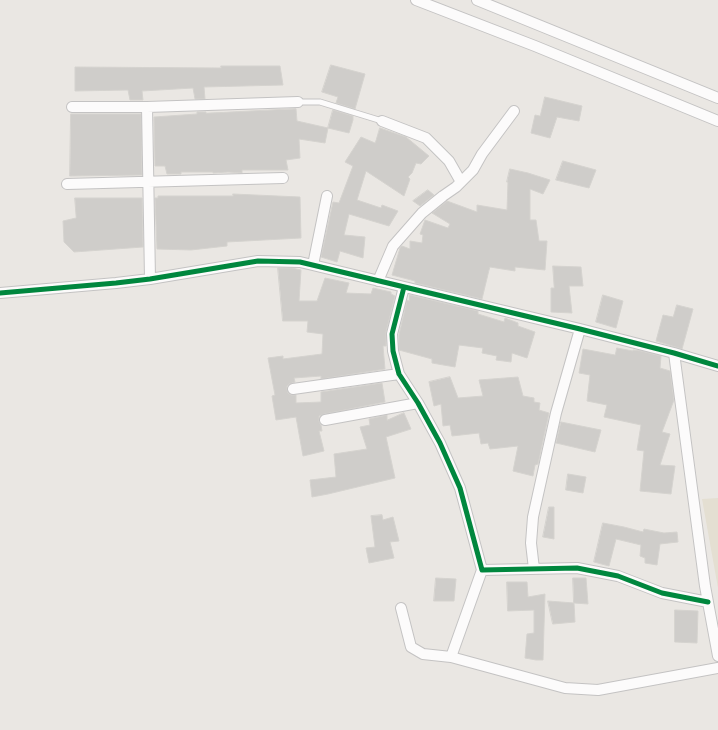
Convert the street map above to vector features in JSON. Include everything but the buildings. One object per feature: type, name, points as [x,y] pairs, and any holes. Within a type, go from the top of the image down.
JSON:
[{"type":"street","points":[[416,0],[535,46],[718,121]]},
{"type":"street","points":[[477,0],[718,98]]},
{"type":"street","points":[[72,107],[147,107],[298,102]]},
{"type":"street","points":[[147,107],[150,279]]},
{"type":"street","points":[[378,281],[393,246],[422,213],[456,187],[473,170],[482,154],[514,111]]},
{"type":"street","points":[[382,121],[426,138],[449,162],[461,182]]},
{"type":"street","points":[[67,184],[284,178]]},
{"type":"street","points":[[313,265],[326,196]]},
{"type":"street","points":[[0,293],[150,279],[258,261],[300,262],[580,329],[718,366]]},
{"type":"street","points":[[404,287],[392,334],[393,352],[399,374],[418,403],[440,443],[460,488],[482,570],[451,657]]},
{"type":"street","points":[[534,569],[531,543],[533,517],[556,413],[580,329]]},
{"type":"street","points":[[674,353],[705,586],[718,656]]},
{"type":"street","points":[[293,389],[399,374]]},
{"type":"street","points":[[325,420],[418,403]]},
{"type":"street","points":[[482,570],[577,568],[618,576],[662,593],[708,602]]},
{"type":"street","points":[[401,608],[411,647],[423,654],[451,657],[565,688],[598,690],[718,668]]},
{"type":"lane","points":[[298,102],[320,102],[382,121]]},
{"type":"shaded area","points":[[718,498],[718,588],[702,499]]},
{"type":"cycle path","points":[[0,293],[150,279],[258,261],[300,262],[580,329],[718,366]]},
{"type":"cycle path","points":[[404,287],[392,334],[393,351],[399,374],[418,403],[440,443],[460,488],[482,570],[577,568],[618,576],[662,593],[708,602]]}]
